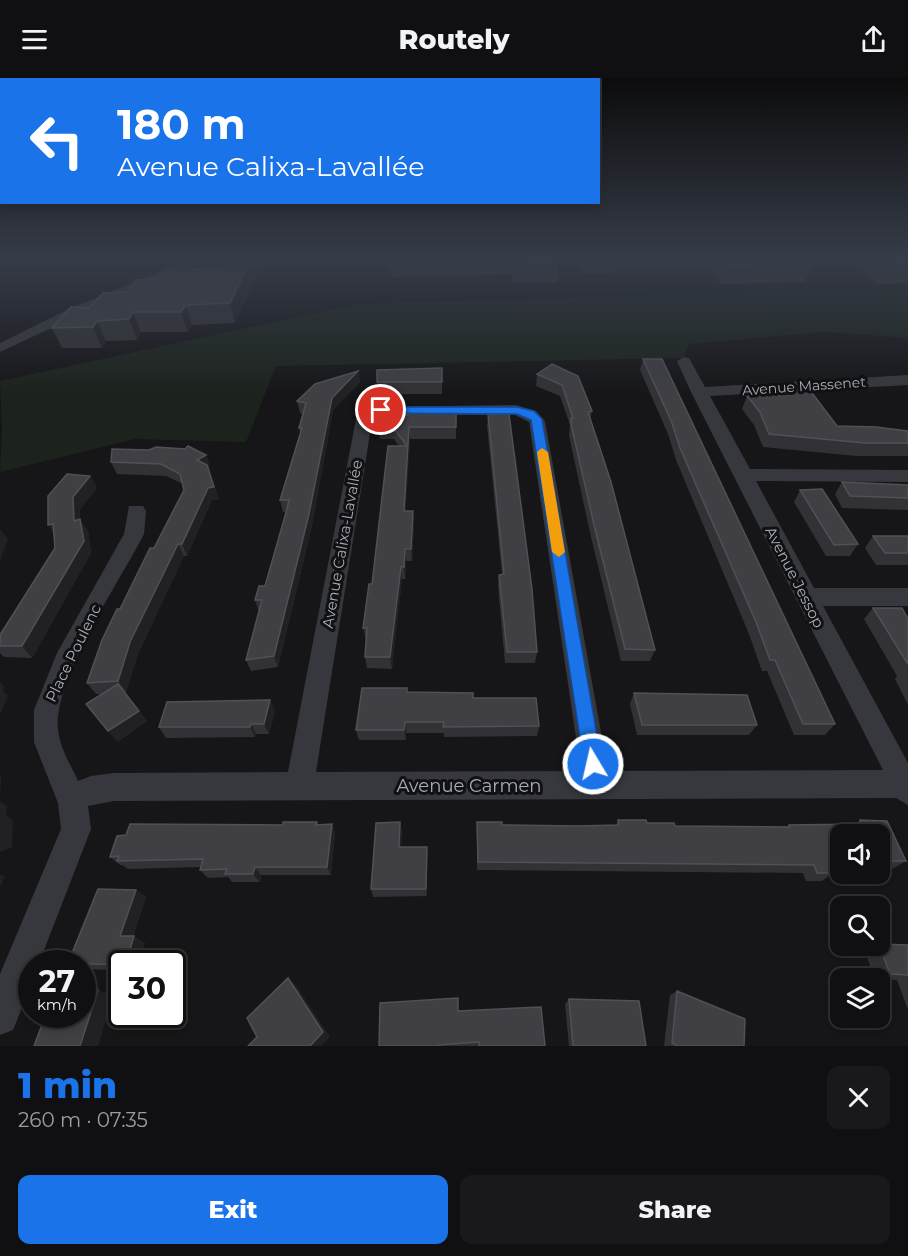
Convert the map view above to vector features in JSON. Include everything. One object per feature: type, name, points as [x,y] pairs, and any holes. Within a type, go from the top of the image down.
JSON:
[{"type":"street","points":[[0,334],[71,304]]},
{"type":"street","points":[[0,348],[93,304]]},
{"type":"street","name":"Avenue Jessop","points":[[684,361],[805,597],[907,786]]},
{"type":"street","name":"Avenue Massenet","points":[[699,392],[908,380]]},
{"type":"street","name":"Avenue Calixa-Lavallée","points":[[300,786],[364,419],[370,413],[381,410],[493,410],[524,411],[533,415],[537,421],[597,787]]},
{"type":"street","points":[[742,475],[908,476]]},
{"type":"street","name":"Place Poulenc","points":[[0,1017],[75,835],[77,818],[47,740],[44,724],[46,708],[59,674],[134,534],[136,511]]},
{"type":"street","points":[[805,597],[908,597]]},
{"type":"street","name":"Avenue Carmen","points":[[71,799],[104,787],[907,786]]},
{"type":"shaded area","points":[[358,304],[908,304],[908,338],[826,332],[689,344],[683,358],[276,366],[246,442],[135,439],[0,472],[2,431],[0,381]]},
{"type":"building","points":[[93,304],[204,304],[186,305],[181,312],[133,312],[129,319],[97,321],[93,327],[52,328],[71,307],[89,308]]},
{"type":"building","points":[[643,359],[662,359],[835,724],[803,724],[775,660],[770,660],[756,622]]},
{"type":"building","points":[[552,364],[578,376],[592,411],[588,412],[611,482],[655,650],[625,649],[571,424],[571,418],[573,418],[562,385],[537,374]]},
{"type":"building","points":[[442,368],[442,382],[377,382],[377,370]]},
{"type":"building","points":[[358,371],[332,398],[309,514],[274,656],[246,660],[262,600],[255,600],[259,586],[265,586],[289,500],[280,500],[302,428],[299,428],[306,403],[297,401],[315,384]]},
{"type":"building","points":[[809,389],[837,426],[908,431],[908,443],[865,443],[769,434],[760,412],[747,396],[787,395],[783,390]]},
{"type":"building","points":[[420,411],[456,413],[456,427],[409,427],[404,511],[413,511],[411,549],[405,549],[404,567],[401,567],[390,657],[365,657],[367,628],[363,628],[369,584],[372,584],[388,446],[407,446],[393,427],[379,427],[378,423]]},
{"type":"building","points":[[488,414],[509,414],[532,589],[537,652],[507,652],[499,575],[504,574]]},
{"type":"building","points":[[188,446],[206,455],[197,460],[207,465],[214,487],[208,488],[182,544],[178,544],[130,642],[118,681],[87,683],[102,640],[117,609],[120,609],[150,548],[154,548],[184,490],[180,474],[161,464],[111,462],[112,449],[149,450],[156,447],[185,449]]},
{"type":"building","points":[[67,474],[90,476],[73,497],[74,521],[80,519],[84,541],[22,646],[0,646],[0,635],[55,548],[53,524],[48,525],[48,496]]},
{"type":"building","points":[[842,482],[908,485],[908,498],[850,496]]},
{"type":"building","points":[[822,489],[858,544],[834,545],[800,490]]},
{"type":"building","points":[[873,536],[908,536],[908,553],[885,553]]},
{"type":"building","points":[[873,608],[902,608],[908,619],[908,664]]},
{"type":"building","points":[[118,684],[139,711],[108,731],[86,704]]},
{"type":"building","points":[[362,688],[407,688],[407,692],[473,693],[473,698],[536,698],[539,726],[443,727],[444,722],[405,722],[404,730],[356,730]]},
{"type":"building","points":[[634,693],[747,695],[757,725],[642,725]]},
{"type":"building","points":[[270,700],[264,724],[251,724],[250,727],[159,727],[167,702]]},
{"type":"building","points":[[618,820],[646,820],[647,823],[674,823],[675,826],[790,827],[789,825],[830,824],[830,873],[817,873],[814,865],[478,862],[477,822],[502,822],[502,825],[619,825]]},
{"type":"building","points":[[860,820],[887,821],[888,824],[861,824]]},
{"type":"building","points":[[283,822],[332,824],[327,867],[255,867],[253,874],[225,874],[227,869],[200,870],[203,859],[117,861],[119,856],[110,857],[117,836],[126,835],[130,824],[283,825]]},
{"type":"building","points":[[400,822],[399,847],[427,847],[426,889],[371,889],[376,823]]},
{"type":"building","points":[[890,827],[906,861],[890,861]]},
{"type":"building","points":[[98,889],[136,890],[120,936],[134,936],[130,950],[108,950],[108,964],[96,964],[96,950],[73,950]]},
{"type":"building","points":[[890,944],[908,945],[908,975],[890,974],[890,968],[888,968],[883,956],[890,956]]},
{"type":"building","points":[[288,978],[323,1032],[310,1046],[248,1046],[257,1037],[247,1018]]},
{"type":"building","points":[[677,991],[745,1019],[744,1046],[678,1046],[672,1043]]},
{"type":"building","points":[[458,998],[458,1011],[541,1007],[545,1046],[479,1046],[479,1042],[438,1046],[379,1046],[380,1003]]},
{"type":"building","points":[[569,999],[639,1001],[646,1046],[573,1046]]},
{"type":"building","points":[[41,1028],[86,1028],[80,1046],[34,1046]]},
{"type":"slow traffic","points":[[542,452],[559,552]]},
{"type":"route","points":[[381,410],[524,411],[537,419],[593,764]]}]
